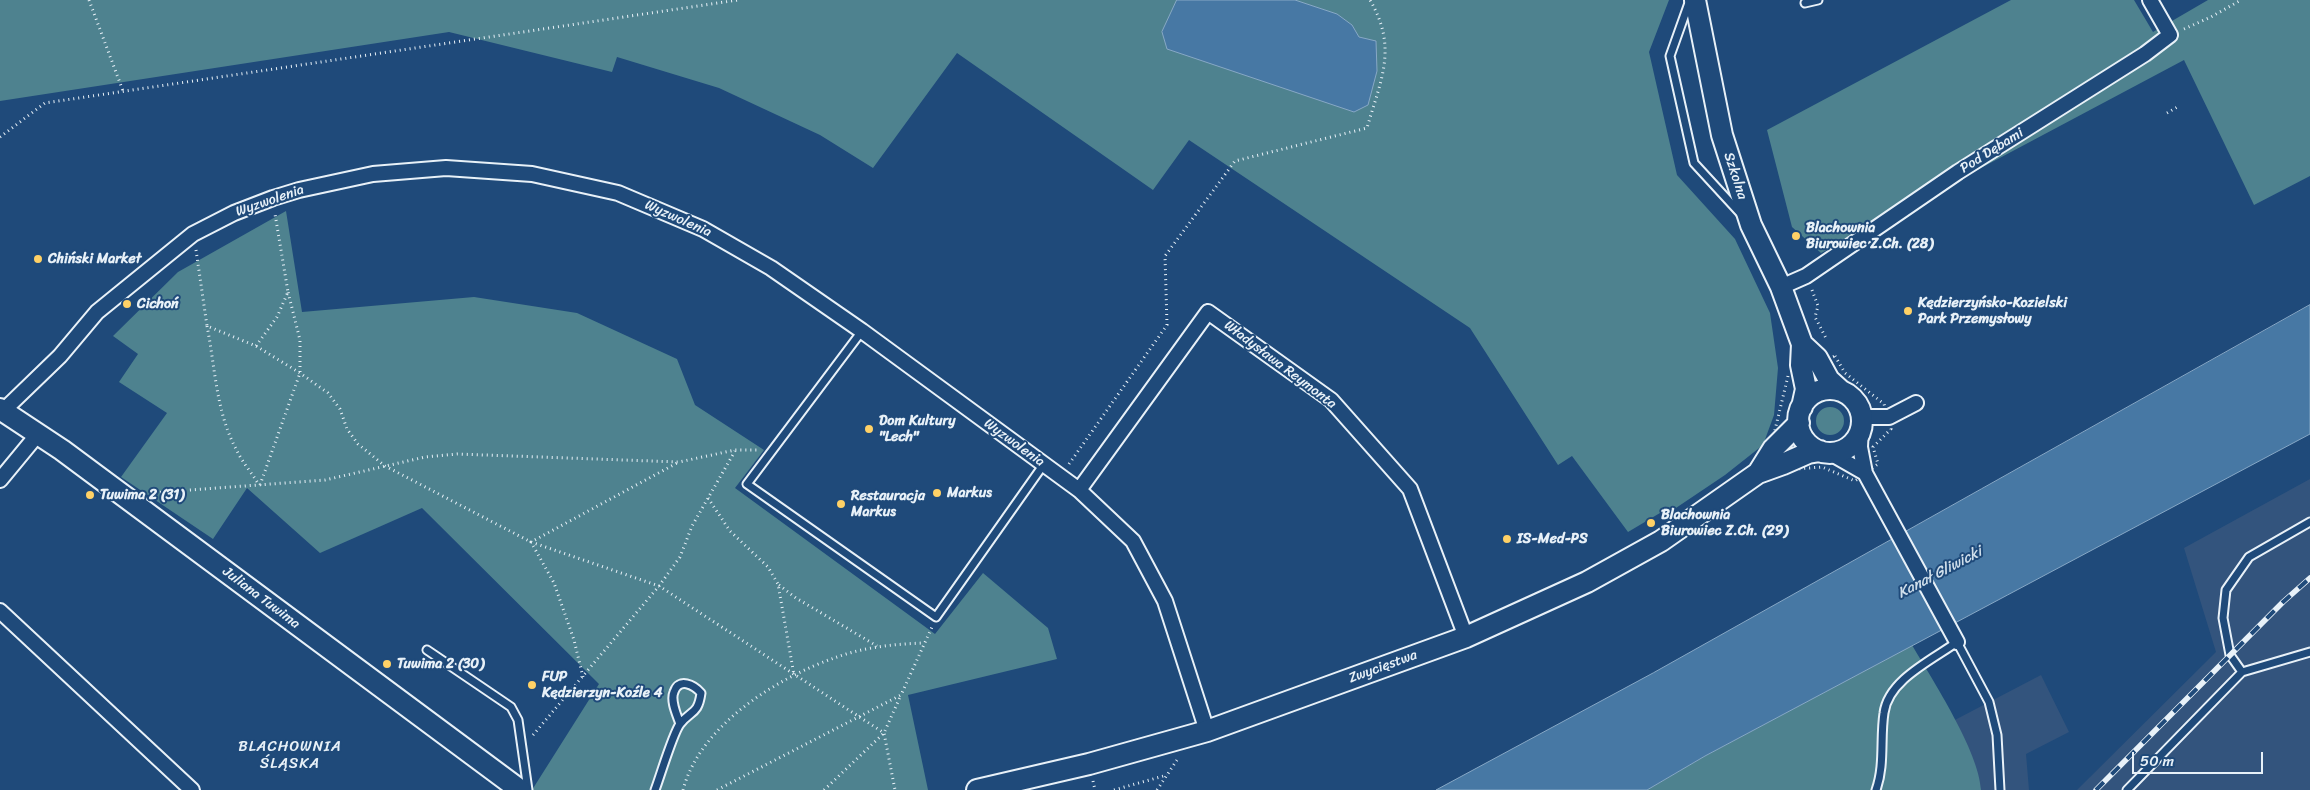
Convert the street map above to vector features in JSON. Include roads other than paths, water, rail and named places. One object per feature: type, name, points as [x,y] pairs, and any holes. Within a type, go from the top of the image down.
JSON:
[{"type":"street","name":"Szkolna","points":[[1695,0],[1722,135],[1751,224],[1781,287],[1802,344],[1819,363],[1806,389],[1800,415]]},
{"type":"street","name":"Pod Dębami","points":[[1781,287],[1806,276],[1958,172],[2145,54],[2170,35],[2150,0]]},
{"type":"street","name":"Wyzwolenia","points":[[2,410],[60,356],[97,312],[193,234],[234,213],[273,198],[299,190],[372,174],[446,168],[532,174],[618,193],[703,229],[771,268],[862,331],[1080,490],[1133,541],[1165,601],[1201,733]]},
{"type":"street","name":"Władysława Reymonta","points":[[1080,490],[1208,312],[1330,400],[1410,489],[1466,637]]},
{"type":"street","points":[[1819,363],[1829,380],[1855,400],[1862,423],[1860,447],[1865,473],[1955,640]]},
{"type":"street","points":[[1840,390],[1823,390],[1814,394],[1800,415],[1805,440],[1865,473]]},
{"type":"street","points":[[1862,423],[1889,417],[1916,403]]},
{"type":"street","name":"Juliana Tuwima","points":[[2,410],[122,495],[520,790]]},
{"type":"street","name":"Zwycięstwa","points":[[1758,473],[1800,415]]},
{"type":"street","points":[[1825,452],[1841,451],[1850,446],[1857,438],[1862,423]]},
{"type":"street","points":[[0,480],[38,434]]},
{"type":"street","name":"Zwycięstwa","points":[[978,790],[1089,764],[1201,733],[1466,637],[1587,582],[1661,541],[1758,473],[1808,453],[1825,452]]},
{"type":"street","points":[[0,611],[192,790]]},
{"type":"lane","points":[[1690,0],[1670,56],[1694,163],[1751,224]]},
{"type":"lane","points":[[1805,3],[1818,0]]},
{"type":"lane","points":[[862,331],[748,484],[936,617],[1044,464]]},
{"type":"lane","points":[[2242,672],[2230,655],[2226,636],[2223,618],[2226,590],[2249,556],[2310,522]]},
{"type":"lane","points":[[1876,790],[1881,769],[1884,713],[1888,698],[1903,680],[1955,640],[1989,702],[1997,736],[2000,790]]},
{"type":"lane","points":[[427,650],[511,707],[518,720],[528,790]]},
{"type":"lane","points":[[2128,790],[2242,672],[2310,652]]},
{"type":"lane","points":[[655,790],[680,724],[692,715],[699,704],[700,693],[695,686],[687,683],[679,686],[674,692],[674,704],[680,724]]},
{"type":"water","points":[[1177,0],[1295,0],[1337,14],[1352,25],[1359,37],[1376,41],[1377,71],[1368,105],[1354,112],[1167,49],[1162,32]]},
{"type":"water","name":"Kanał Gliwicki","points":[[2310,305],[2310,434],[1705,756],[1647,790],[1436,790],[1653,673]]},
{"type":"railway","points":[[2096,790],[2283,602],[2310,578]]},
{"type":"place","name":"Blachownia Biurowiec Z.Ch. (28)","points":[[1796,236]]},
{"type":"place","name":"Chiński Market","points":[[38,259]]},
{"type":"place","name":"Cichoń","points":[[127,304]]},
{"type":"place","name":"Kędzierzyńsko-Kozielski Park Przemysłowy","points":[[1908,311]]},
{"type":"place","name":"Dom Kultury \"Lech\"","points":[[869,429]]},
{"type":"place","name":"Markus","points":[[937,493]]},
{"type":"place","name":"Tuwima 2 (31)","points":[[90,495]]},
{"type":"place","name":"Restauracja Markus","points":[[841,504]]},
{"type":"place","name":"Blachownia Biurowiec Z.Ch. (29)","points":[[1651,523]]},
{"type":"place","name":"IS-Med-PS","points":[[1507,539]]},
{"type":"place","name":"Tuwima 2 (30)","points":[[387,664]]},
{"type":"place","name":"FUP Kędzierzyn-Koźle 4","points":[[532,685]]},
{"type":"district","name":"BLACHOWNIA ŚLĄSKA","points":[[290,756]]}]
